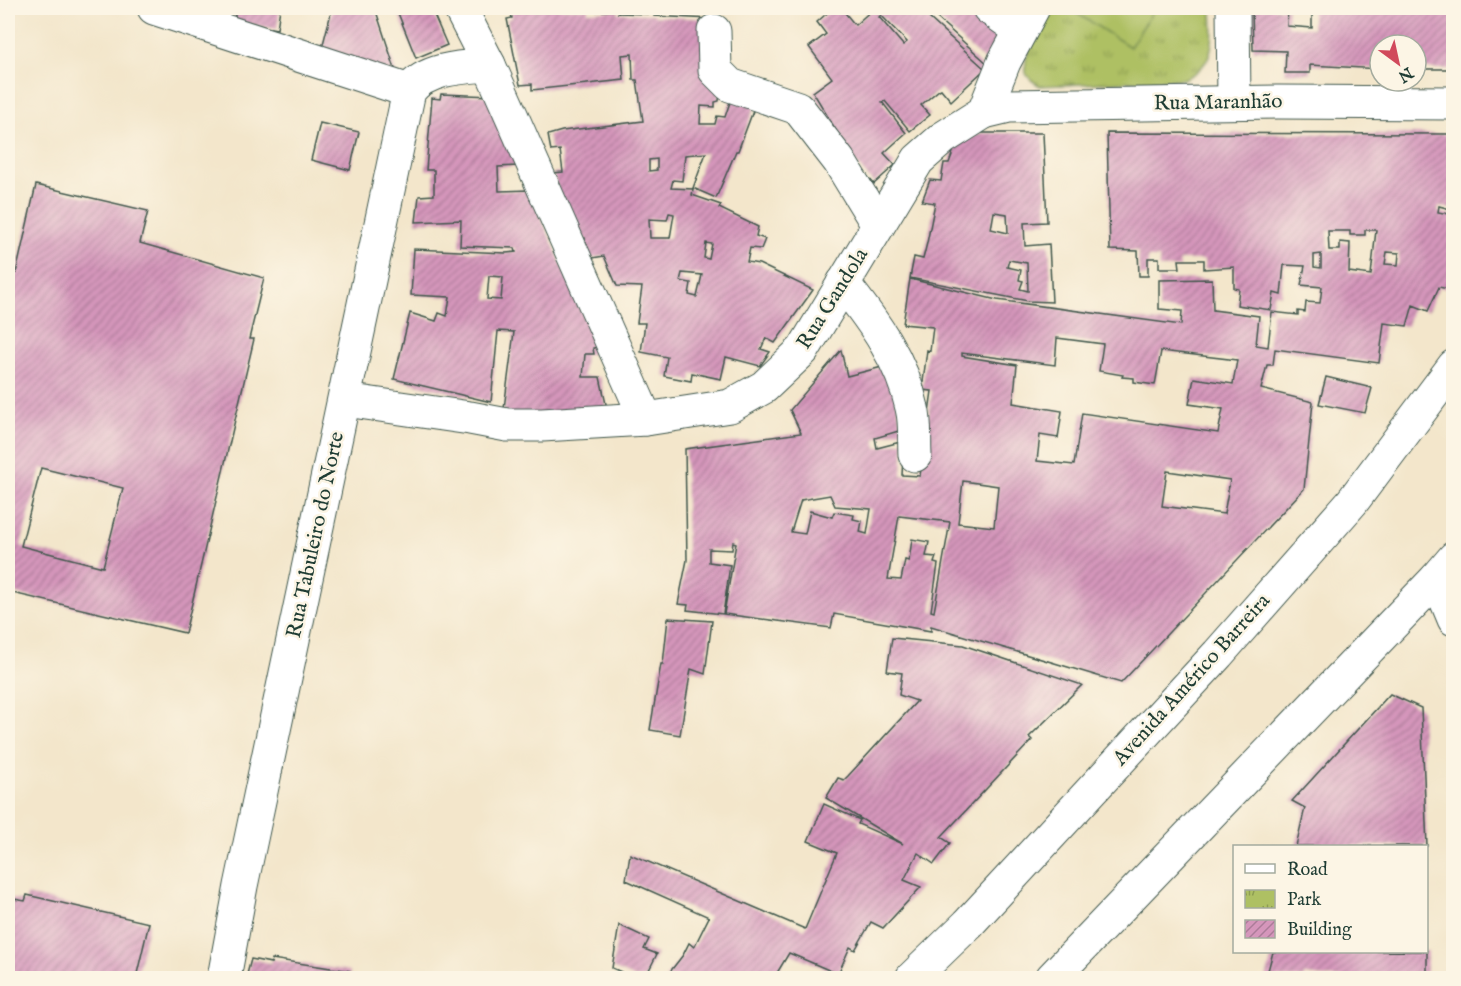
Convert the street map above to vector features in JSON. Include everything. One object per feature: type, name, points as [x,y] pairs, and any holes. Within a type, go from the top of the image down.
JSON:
[{"type":"street","points":[[154,8],[197,14],[410,92],[419,80],[429,76],[456,68],[489,65]]},
{"type":"street","points":[[460,8],[489,65],[646,419]]},
{"type":"street","points":[[984,112],[1004,62],[1026,19],[988,8]]},
{"type":"street","points":[[1233,8],[1233,102]]},
{"type":"street","points":[[714,31],[715,70],[730,85],[798,108],[839,161],[878,225]]},
{"type":"street","name":"Rua Tabuleiro do Norte","points":[[224,978],[241,886],[410,92]]},
{"type":"street","name":"Rua Maranhão","points":[[984,112],[1009,106],[1233,102],[1454,103]]},
{"type":"street","name":"Rua Gandola","points":[[345,400],[507,425],[646,419],[730,406],[764,387],[803,350],[918,160],[943,138],[984,112]]},
{"type":"street","points":[[843,283],[870,317],[892,352],[913,410],[915,455]]},
{"type":"street","name":"Avenida Américo Barreira","points":[[912,978],[993,897],[1218,654],[1313,547],[1352,502],[1454,366]]},
{"type":"street","points":[[1445,568],[1454,620]]},
{"type":"street","points":[[1052,978],[1445,568]]},
{"type":"green space","points":[[1047,8],[1212,8],[1211,50],[1202,67],[1183,79],[1040,86],[1028,77],[1025,66],[1036,30]]},
{"type":"green space","points":[[1068,8],[1155,8],[1130,47]]},
{"type":"building","points":[[236,8],[280,8],[277,29],[234,22]]},
{"type":"building","points":[[343,8],[375,8],[397,75],[322,48],[332,9],[342,11]]},
{"type":"building","points":[[396,8],[431,8],[447,45],[416,58]]},
{"type":"building","points":[[510,8],[588,8],[588,12],[619,10],[618,13],[711,19],[721,79],[719,101],[715,102],[715,107],[701,106],[700,124],[715,124],[717,116],[725,117],[732,96],[756,103],[738,151],[736,151],[716,198],[693,188],[706,153],[685,155],[682,181],[673,180],[671,188],[693,189],[692,195],[721,205],[719,208],[758,227],[756,236],[765,239],[761,249],[750,248],[747,262],[759,264],[813,290],[775,343],[766,338],[761,349],[770,352],[760,366],[726,357],[721,379],[692,373],[691,381],[664,376],[667,357],[641,352],[645,323],[637,323],[642,287],[617,286],[604,256],[586,259],[585,238],[570,240],[553,173],[563,172],[560,150],[551,151],[548,135],[562,131],[643,121],[637,80],[633,80],[632,54],[622,55],[624,80],[532,90],[532,84],[520,85],[507,19],[512,18]],"holes":[[[657,159],[657,170],[649,171],[649,160]],[[669,213],[674,214],[670,238],[650,238],[649,219],[667,220]],[[706,243],[712,244],[709,259],[704,258]],[[682,273],[702,275],[697,297],[689,295],[691,283],[680,281]]]},
{"type":"building","points":[[833,8],[841,8],[855,25],[872,8],[918,8],[985,69],[951,101],[941,89],[939,90],[921,105],[930,115],[910,131],[885,101],[882,102],[906,133],[884,153],[895,165],[874,184],[831,134],[836,130],[813,92],[832,78],[809,47],[826,34],[817,22]],"holes":[[[881,15],[907,42],[903,45],[879,17]]]},
{"type":"building","points":[[926,8],[972,8],[1012,44],[989,65]]},
{"type":"building","points":[[1252,8],[1288,8],[1287,26],[1312,28],[1312,8],[1454,8],[1454,69],[1428,69],[1428,33],[1368,33],[1368,68],[1310,65],[1310,73],[1285,73],[1286,51],[1253,50]]},
{"type":"building","points":[[441,94],[493,96],[518,166],[498,167],[499,191],[529,190],[598,347],[593,348],[594,354],[585,354],[583,377],[600,377],[608,413],[503,416],[514,332],[498,331],[491,402],[394,379],[410,313],[436,321],[439,313],[447,316],[450,297],[411,295],[414,249],[516,252],[515,248],[460,246],[461,220],[416,222],[419,196],[434,195],[434,170],[426,170],[432,98],[440,99]],"holes":[[[489,276],[503,277],[501,300],[487,299]]]},
{"type":"building","points":[[320,123],[359,132],[350,170],[311,160]]},
{"type":"building","points":[[981,133],[1043,133],[1047,222],[1024,223],[1025,246],[1049,244],[1052,302],[1028,301],[910,278],[914,257],[923,259],[935,203],[922,201],[930,180],[941,181],[944,163],[949,163],[956,144]],"holes":[[[994,212],[1007,214],[1008,233],[991,229]],[[1009,260],[1027,263],[1028,291],[1020,289],[1023,281],[1019,280],[1021,270],[1007,267]]]},
{"type":"building","points":[[1107,133],[1454,134],[1454,210],[1439,206],[1438,212],[1454,215],[1454,275],[1448,289],[1439,287],[1428,311],[1413,305],[1407,326],[1384,323],[1379,363],[1275,349],[1273,365],[1267,365],[1261,389],[1313,402],[1304,489],[1121,683],[931,626],[931,631],[834,614],[831,628],[724,614],[736,543],[733,542],[732,550],[709,549],[709,562],[730,565],[723,614],[687,610],[688,605],[678,604],[687,560],[685,449],[801,433],[790,410],[841,350],[847,376],[890,365],[902,430],[875,438],[877,448],[904,441],[902,475],[920,476],[932,391],[922,390],[927,350],[930,351],[933,327],[903,324],[910,279],[997,300],[1181,325],[1182,311],[1159,309],[1159,280],[1212,279],[1213,310],[1259,316],[1256,345],[1268,347],[1272,312],[1298,315],[1298,311],[1305,312],[1306,302],[1320,303],[1322,287],[1301,285],[1305,266],[1284,265],[1281,295],[1274,293],[1271,310],[1237,305],[1239,289],[1234,288],[1234,267],[1204,269],[1204,260],[1179,260],[1180,268],[1159,268],[1159,258],[1148,258],[1148,276],[1139,276],[1138,251],[1110,250]],"holes":[[[1365,230],[1376,230],[1371,275],[1349,272],[1350,243],[1340,242],[1340,250],[1329,250],[1328,231],[1350,231],[1350,235],[1365,235]],[[1387,252],[1399,253],[1398,265],[1385,264]],[[1321,254],[1321,268],[1314,267],[1314,255]],[[1057,338],[1103,344],[1099,371],[1134,378],[1134,382],[1155,385],[1161,351],[1237,360],[1233,384],[1194,378],[1189,404],[1223,409],[1218,433],[1082,413],[1074,465],[1037,461],[1040,435],[1058,438],[1062,411],[1013,403],[1017,365],[962,356],[962,353],[1055,365]],[[1167,471],[1230,480],[1224,514],[1162,506]],[[963,481],[998,486],[994,527],[958,523]],[[830,495],[835,506],[871,509],[867,534],[860,532],[862,521],[853,519],[854,515],[834,512],[832,517],[810,511],[805,534],[791,532],[801,500]],[[899,516],[950,522],[934,612],[931,611],[938,564],[934,563],[936,557],[926,556],[929,542],[912,539],[909,561],[905,560],[901,580],[888,579]]]},
{"type":"building","points":[[36,185],[148,211],[140,243],[264,278],[249,339],[254,339],[185,633],[8,592],[8,271],[16,273]],"holes":[[[41,468],[123,488],[103,567],[21,546]]]},
{"type":"building","points":[[1326,377],[1372,388],[1365,413],[1319,404]]},
{"type":"building","points":[[668,618],[712,621],[705,674],[691,669],[680,735],[650,730],[661,664],[663,664]]},
{"type":"building","points":[[892,638],[963,645],[1082,685],[1029,737],[1032,740],[941,837],[950,843],[934,864],[918,853],[904,880],[921,887],[883,928],[871,922],[855,950],[850,947],[838,974],[789,953],[774,978],[665,978],[683,955],[689,943],[694,947],[709,917],[626,880],[630,854],[805,929],[837,853],[808,841],[824,804],[860,820],[858,824],[903,844],[826,798],[838,778],[844,780],[917,701],[899,695],[902,673],[887,671]]},
{"type":"building","points":[[1390,694],[1421,708],[1427,845],[1296,845],[1305,808],[1292,801]]},
{"type":"building","points":[[27,895],[149,923],[136,978],[8,978],[8,898],[25,901]]},
{"type":"building","points":[[619,925],[649,939],[644,949],[657,954],[645,978],[635,978],[612,968]]},
{"type":"building","points":[[1273,953],[1427,953],[1427,978],[1332,978],[1304,975],[1304,978],[1266,978]]},
{"type":"building","points":[[251,959],[271,963],[272,959],[350,971],[349,978],[246,978]]}]
